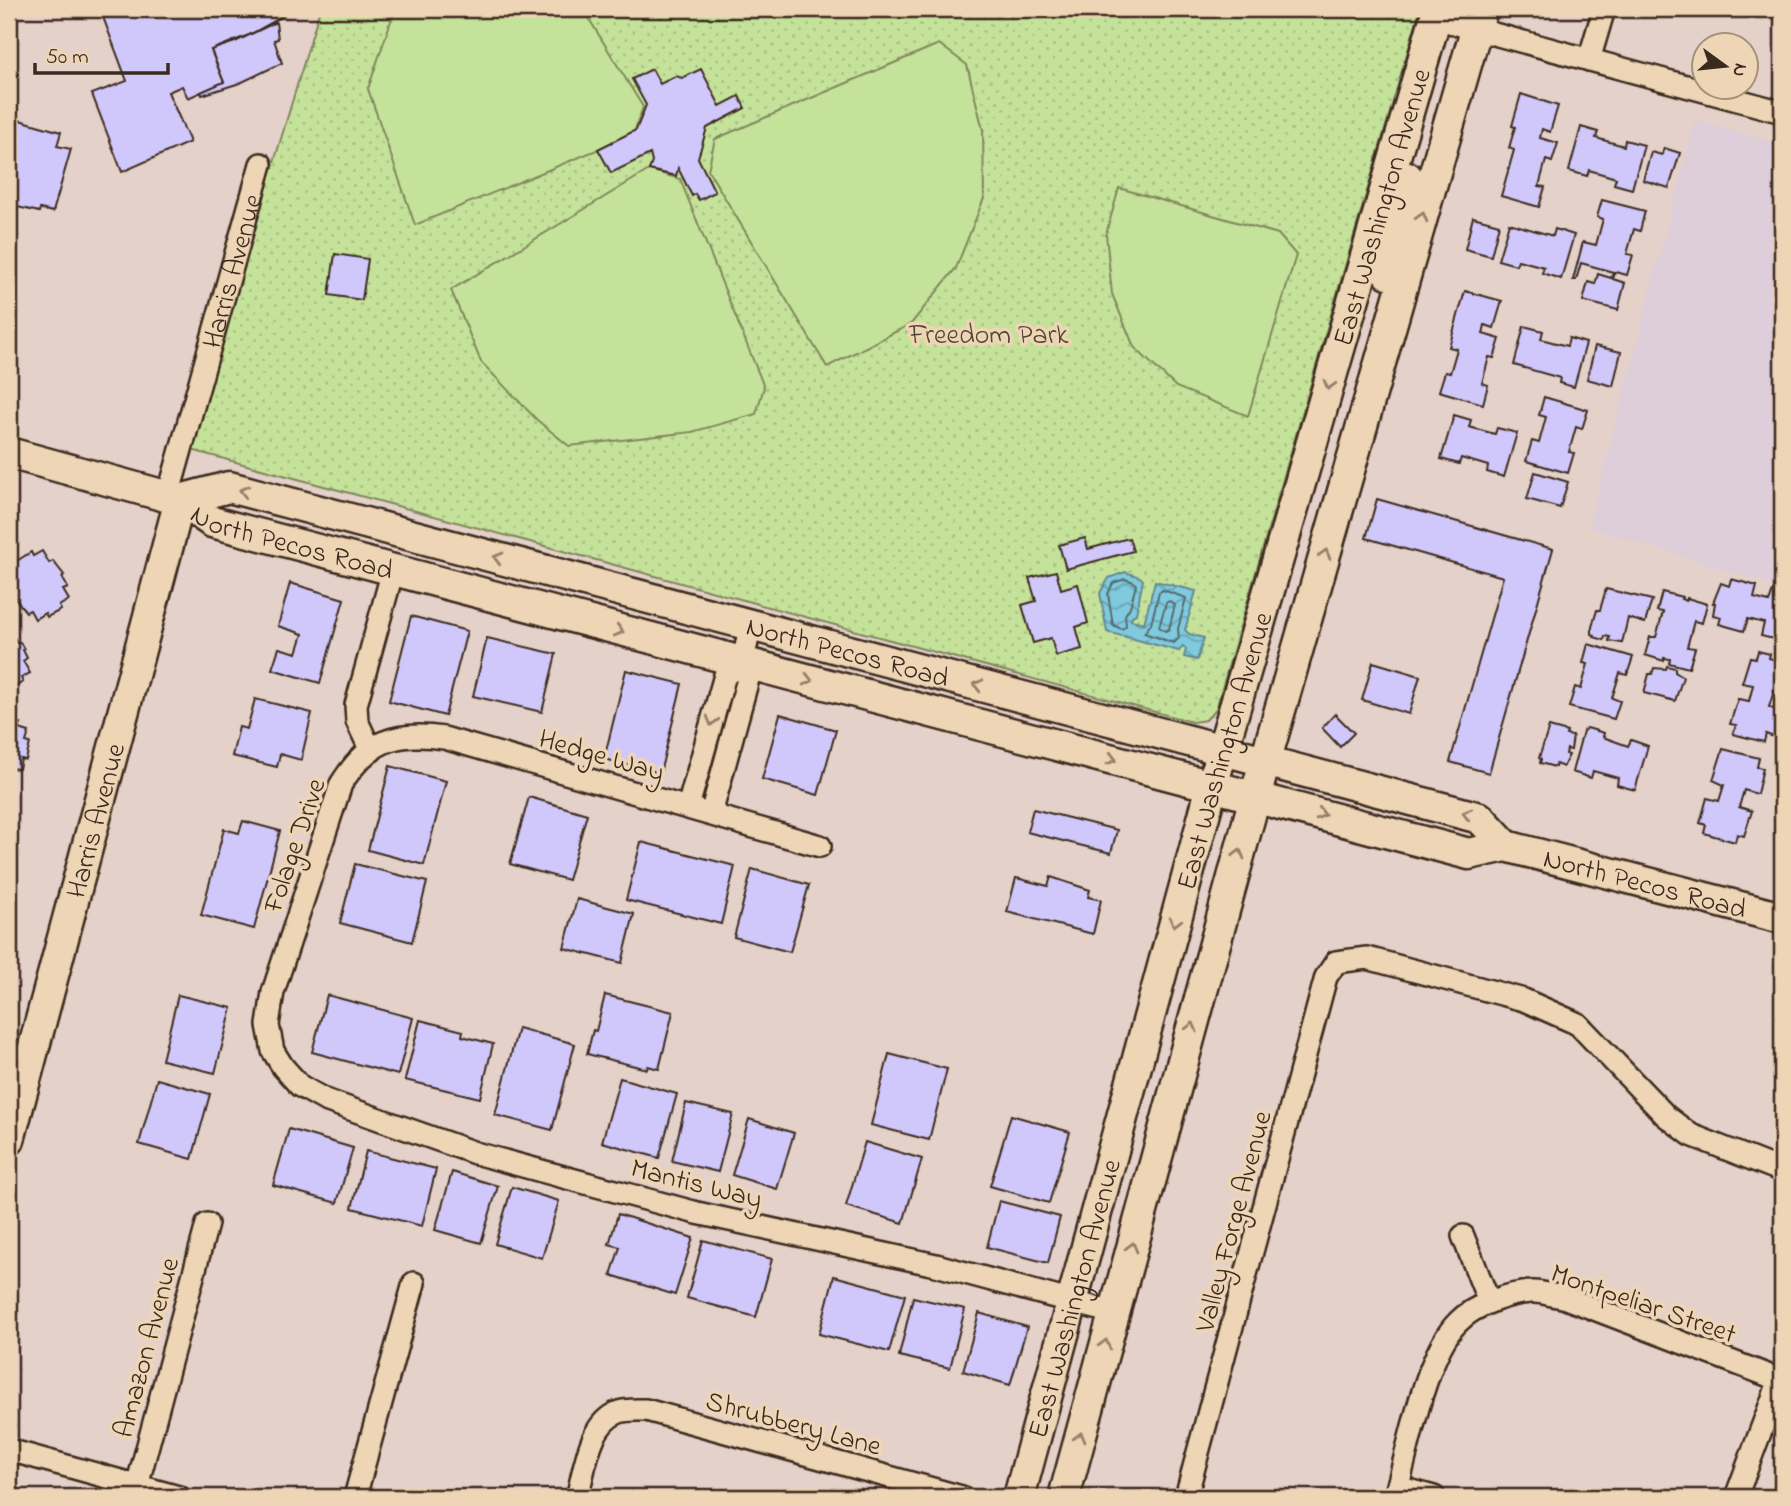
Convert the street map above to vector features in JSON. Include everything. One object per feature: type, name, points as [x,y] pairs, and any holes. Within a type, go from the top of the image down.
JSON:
[{"type":"main road","name":"East Washington Avenue","points":[[1018,1497],[1071,1301],[1234,791],[1295,585],[1296,546],[1290,517],[1409,107],[1459,17]]},
{"type":"main road","name":"East Washington Avenue","points":[[1064,1497],[1114,1313],[1234,791],[1244,755],[1376,377],[1459,17]]},
{"type":"main road","points":[[1376,377],[1380,309],[1417,127],[1414,111],[1409,107]]},
{"type":"main road","name":"North Pecos Road","points":[[9,453],[174,498],[212,522],[742,664],[1469,853],[1506,846],[1782,918]]},
{"type":"main road","name":"North Pecos Road","points":[[174,498],[229,487],[1480,818],[1506,846]]},
{"type":"main road","name":"Harris Avenue","points":[[9,1140],[174,498]]},
{"type":"main road","points":[[393,570],[471,572],[590,603],[602,600],[611,588]]},
{"type":"street","points":[[1590,61],[1605,9]]},
{"type":"street","points":[[1459,17],[1590,61],[1782,112]]},
{"type":"street","name":"Harris Avenue","points":[[174,498],[261,164]]},
{"type":"street","points":[[370,751],[357,722],[356,705],[393,570]]},
{"type":"street","points":[[711,814],[748,679],[742,664],[751,625]]},
{"type":"street","points":[[688,807],[725,675],[742,664]]},
{"type":"street","name":"Hedge Way","points":[[370,751],[383,742],[417,734],[444,738],[820,846]]},
{"type":"street","name":"Folage Drive","points":[[283,1067],[274,1051],[268,1026],[273,992],[341,784],[355,763],[370,751]]},
{"type":"street","name":"Valley Forge Avenue","points":[[1186,1497],[1326,977],[1336,962],[1367,958],[1524,1000],[1578,1024],[1666,1116],[1691,1135],[1782,1171]]},
{"type":"street","name":"Mantis Way","points":[[283,1067],[300,1086],[325,1100],[475,1153],[697,1213],[936,1265],[1114,1313]]},
{"type":"street","name":"Amazon Avenue","points":[[136,1486],[207,1224]]},
{"type":"street","points":[[1434,1497],[1397,1492],[1427,1381],[1440,1345],[1458,1321],[1489,1301],[1463,1236]]},
{"type":"street","points":[[355,1497],[414,1283]]},
{"type":"street","name":"Montpeliar Street","points":[[1489,1301],[1532,1292],[1563,1297],[1781,1377]]},
{"type":"street","points":[[1736,1497],[1781,1377]]},
{"type":"street","name":"Shrubbery Lane","points":[[577,1497],[593,1438],[601,1424],[621,1410],[646,1410],[962,1497]]},
{"type":"street","points":[[9,1450],[179,1497]]},
{"type":"shaded area","points":[[1695,121],[1782,144],[1782,588],[1588,527]]},
{"type":"green space","name":"Freedom Park","points":[[320,9],[1420,9],[1216,709],[1206,720],[1192,722],[184,448]]},
{"type":"green space","points":[[395,9],[583,9],[643,107],[633,135],[415,225],[368,89]]},
{"type":"green space","points":[[939,44],[967,65],[983,130],[984,198],[956,268],[911,324],[827,367],[708,170],[715,139]]},
{"type":"green space","points":[[649,170],[680,179],[764,387],[756,414],[692,432],[569,446],[537,420],[481,362],[451,290]]},
{"type":"green space","points":[[1119,188],[1278,234],[1296,255],[1248,416],[1176,387],[1134,347],[1112,294],[1106,234]]},
{"type":"water","points":[[1125,572],[1143,580],[1136,614],[1131,620],[1144,623],[1155,581],[1196,591],[1185,630],[1189,634],[1204,638],[1197,660],[1184,657],[1186,649],[1183,646],[1179,651],[1107,632],[1100,593],[1109,578]]},
{"type":"building","points":[[100,9],[277,9],[280,17],[285,15],[249,35],[211,50],[224,82],[188,98],[182,86],[168,92],[190,142],[122,172],[92,94],[127,81]]},
{"type":"building","points":[[276,22],[278,39],[274,40],[282,63],[240,83],[202,95],[201,92],[224,82],[211,50],[235,42]]},
{"type":"building","points":[[652,69],[660,84],[701,69],[720,106],[739,96],[745,108],[707,128],[698,158],[715,192],[699,200],[695,194],[692,196],[678,168],[676,176],[649,170],[652,162],[650,154],[611,173],[598,149],[636,130],[646,105],[632,79]]},
{"type":"building","points":[[1521,94],[1558,106],[1550,132],[1542,129],[1540,138],[1558,143],[1552,162],[1546,160],[1539,186],[1545,187],[1539,207],[1501,196],[1514,150],[1509,148]]},
{"type":"building","points":[[9,117],[61,132],[57,146],[71,149],[53,212],[40,209],[39,212],[9,205]]},
{"type":"building","points":[[1581,127],[1598,132],[1596,138],[1624,146],[1625,140],[1644,145],[1632,189],[1614,184],[1616,178],[1589,170],[1587,176],[1569,171]]},
{"type":"building","points":[[1664,148],[1680,153],[1669,188],[1643,180],[1651,152],[1662,155]]},
{"type":"building","points":[[1602,200],[1645,211],[1640,231],[1634,229],[1627,254],[1633,255],[1627,275],[1615,272],[1613,279],[1625,283],[1618,310],[1583,301],[1588,282],[1595,284],[1598,274],[1611,278],[1613,272],[1581,263],[1576,280],[1573,280],[1583,242],[1596,245],[1603,219],[1597,217]]},
{"type":"building","points":[[1473,217],[1499,224],[1491,256],[1465,249]]},
{"type":"building","points":[[1509,223],[1553,236],[1555,229],[1574,235],[1561,279],[1542,273],[1544,267],[1518,260],[1516,265],[1498,260]]},
{"type":"building","points":[[335,254],[368,259],[362,300],[329,295]]},
{"type":"building","points":[[1465,291],[1502,301],[1494,328],[1485,325],[1483,334],[1500,339],[1494,358],[1489,357],[1482,383],[1488,385],[1483,404],[1439,391],[1445,372],[1450,373],[1457,349],[1449,347]]},
{"type":"building","points":[[1524,326],[1543,331],[1541,339],[1567,346],[1569,338],[1586,343],[1574,387],[1559,383],[1560,378],[1514,365]]},
{"type":"building","points":[[1595,346],[1621,352],[1613,386],[1587,379]]},
{"type":"building","points":[[1544,397],[1588,410],[1582,429],[1576,427],[1569,452],[1574,453],[1568,473],[1526,461],[1532,441],[1539,443],[1546,417],[1539,415]]},
{"type":"building","points":[[1454,415],[1471,420],[1469,427],[1495,434],[1497,428],[1517,433],[1504,477],[1487,472],[1488,466],[1461,458],[1459,464],[1441,459]]},
{"type":"building","points":[[1535,472],[1568,482],[1560,508],[1527,499]]},
{"type":"building","points":[[1377,499],[1553,549],[1489,773],[1450,762],[1503,577],[1366,538]]},
{"type":"building","points":[[1085,538],[1088,549],[1129,538],[1133,551],[1066,569],[1059,545]]},
{"type":"building","points":[[42,551],[49,563],[53,561],[64,575],[62,577],[68,588],[63,590],[69,600],[59,606],[61,610],[47,617],[45,613],[35,619],[30,610],[26,612],[12,595],[15,593],[10,585],[14,583],[9,570],[17,566],[15,562],[31,552],[33,556]]},
{"type":"building","points":[[1056,571],[1061,589],[1078,584],[1088,623],[1076,627],[1082,649],[1056,656],[1051,638],[1033,643],[1022,605],[1036,601],[1029,578]]},
{"type":"building","points":[[1731,579],[1757,586],[1754,598],[1769,602],[1773,591],[1782,593],[1782,641],[1761,636],[1764,623],[1748,619],[1744,631],[1719,624],[1721,617],[1713,615],[1713,603],[1721,583],[1729,586]]},
{"type":"building","points":[[290,583],[344,599],[320,683],[272,669],[279,648],[297,653],[303,634],[278,626]]},
{"type":"building","points":[[1606,589],[1652,600],[1645,623],[1628,618],[1622,643],[1609,641],[1610,637],[1605,636],[1604,640],[1594,637],[1592,634],[1597,610],[1600,610]]},
{"type":"building","points":[[1662,592],[1682,597],[1681,599],[1686,601],[1687,598],[1707,604],[1702,623],[1694,621],[1687,647],[1695,648],[1689,668],[1669,663],[1670,659],[1664,658],[1664,661],[1645,655],[1650,637],[1656,637],[1663,612],[1657,611]]},
{"type":"building","points":[[411,616],[467,631],[445,716],[389,701]]},
{"type":"building","points":[[9,628],[17,643],[20,642],[24,649],[27,658],[23,661],[30,673],[21,678],[23,682],[9,690]]},
{"type":"building","points":[[487,638],[556,654],[542,712],[473,696]]},
{"type":"building","points":[[1588,644],[1633,657],[1627,675],[1620,673],[1612,698],[1620,701],[1614,719],[1569,707],[1575,687],[1581,689],[1588,664],[1583,663]]},
{"type":"building","points":[[1758,651],[1770,654],[1769,658],[1776,660],[1777,656],[1782,657],[1782,694],[1774,691],[1769,707],[1780,712],[1773,737],[1766,734],[1764,742],[1733,734],[1736,725],[1730,724],[1738,699],[1749,701],[1753,685],[1742,683],[1750,657],[1756,658]]},
{"type":"building","points":[[1373,662],[1420,676],[1409,714],[1362,700]]},
{"type":"building","points":[[1667,666],[1675,668],[1675,672],[1683,677],[1675,701],[1644,693],[1649,674],[1652,674],[1654,668],[1666,669]]},
{"type":"building","points":[[626,670],[682,684],[660,773],[604,759]]},
{"type":"building","points":[[255,699],[312,713],[301,760],[280,754],[277,767],[232,756],[239,727],[247,729]]},
{"type":"building","points":[[780,714],[836,730],[818,795],[762,779]]},
{"type":"building","points":[[1335,714],[1354,733],[1340,747],[1322,728]]},
{"type":"building","points":[[9,717],[13,719],[12,722],[21,724],[19,729],[29,732],[26,742],[30,743],[26,760],[21,759],[19,769],[9,768]]},
{"type":"building","points":[[1549,727],[1573,736],[1571,750],[1567,749],[1566,754],[1569,755],[1563,767],[1540,763],[1539,758]]},
{"type":"building","points":[[1587,728],[1604,733],[1603,737],[1628,746],[1631,740],[1648,746],[1635,790],[1617,785],[1618,778],[1593,771],[1591,778],[1572,772],[1583,731]]},
{"type":"building","points":[[1723,749],[1759,758],[1757,767],[1763,768],[1757,794],[1744,790],[1739,807],[1752,811],[1744,836],[1737,834],[1735,842],[1704,833],[1706,825],[1700,823],[1707,798],[1719,801],[1724,785],[1713,780]]},
{"type":"building","points":[[390,766],[446,781],[424,865],[368,850]]},
{"type":"building","points":[[529,797],[587,814],[568,880],[510,864]]},
{"type":"building","points":[[1033,809],[1117,830],[1111,853],[1027,832]]},
{"type":"building","points":[[243,821],[280,831],[254,929],[201,915],[224,829],[239,833]]},
{"type":"building","points":[[641,842],[735,866],[721,924],[626,900]]},
{"type":"building","points":[[355,864],[427,882],[412,942],[340,923]]},
{"type":"building","points":[[752,869],[809,885],[790,952],[734,937]]},
{"type":"building","points":[[1051,877],[1090,890],[1088,897],[1101,900],[1093,934],[1007,912],[1016,878],[1048,886]]},
{"type":"building","points":[[577,899],[634,914],[622,963],[564,948]]},
{"type":"building","points":[[178,995],[232,1008],[215,1073],[162,1060]]},
{"type":"building","points":[[327,995],[413,1018],[398,1075],[312,1052]]},
{"type":"building","points":[[605,995],[673,1012],[659,1069],[648,1066],[647,1069],[587,1054]]},
{"type":"building","points":[[420,1020],[463,1031],[462,1036],[493,1044],[480,1098],[405,1080]]},
{"type":"building","points":[[518,1028],[575,1044],[552,1130],[495,1115]]},
{"type":"building","points":[[889,1054],[947,1069],[929,1140],[871,1125]]},
{"type":"building","points":[[620,1078],[677,1094],[659,1158],[602,1142]]},
{"type":"building","points":[[157,1079],[210,1094],[192,1159],[139,1144]]},
{"type":"building","points":[[686,1103],[733,1114],[718,1172],[672,1161]]},
{"type":"building","points":[[1011,1115],[1070,1132],[1049,1203],[990,1186]]},
{"type":"building","points":[[749,1119],[794,1133],[777,1189],[732,1175]]},
{"type":"building","points":[[289,1129],[353,1148],[337,1203],[273,1185]]},
{"type":"building","points":[[865,1142],[922,1159],[903,1223],[846,1206]]},
{"type":"building","points":[[366,1151],[436,1169],[422,1226],[352,1208]]},
{"type":"building","points":[[452,1172],[498,1186],[481,1243],[435,1230]]},
{"type":"building","points":[[512,1187],[559,1201],[542,1258],[495,1244]]},
{"type":"building","points":[[999,1201],[1060,1217],[1048,1263],[987,1247]]},
{"type":"building","points":[[618,1214],[693,1238],[675,1295],[611,1275],[620,1247],[609,1244]]},
{"type":"building","points":[[703,1240],[772,1259],[756,1317],[687,1298]]},
{"type":"building","points":[[834,1276],[905,1295],[889,1352],[819,1334]]},
{"type":"building","points":[[913,1297],[965,1309],[950,1368],[899,1356]]},
{"type":"building","points":[[979,1313],[1027,1327],[1010,1385],[963,1371]]}]
